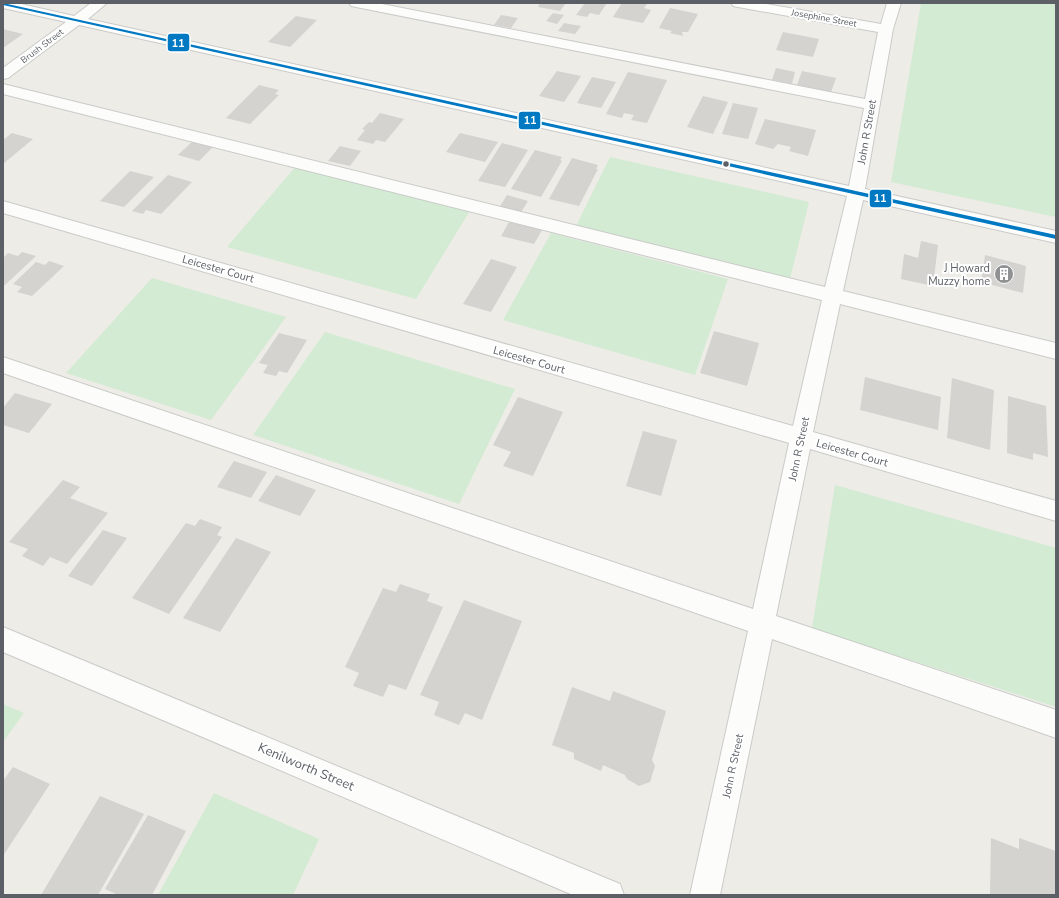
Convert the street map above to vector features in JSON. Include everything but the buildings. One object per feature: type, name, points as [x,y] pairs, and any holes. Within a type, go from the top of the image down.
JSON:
[{"type":"street","name":"Brush Street","points":[[3,75],[100,3]]},
{"type":"street","points":[[356,3],[871,106]]},
{"type":"street","name":"Josephine Street","points":[[738,3],[886,29]]},
{"type":"street","name":"John R Street","points":[[706,895],[801,438],[856,193],[886,29],[894,3]]},
{"type":"street","points":[[3,4],[1056,237]]},
{"type":"street","points":[[3,89],[1056,351]]},
{"type":"street","name":"Leicester Court","points":[[3,207],[1056,511]]},
{"type":"street","points":[[3,365],[1056,724]]},
{"type":"street","name":"Kenilworth Street","points":[[3,639],[609,895]]},
{"type":"green space","points":[[921,3],[1056,3],[1056,217],[891,182]]},
{"type":"green space","points":[[610,157],[809,202],[790,279],[576,226]]},
{"type":"green space","points":[[296,166],[471,209],[416,299],[227,247]]},
{"type":"green space","points":[[551,233],[728,279],[695,375],[503,320]]},
{"type":"green space","points":[[152,278],[286,317],[211,420],[66,373]]},
{"type":"green space","points":[[325,332],[515,389],[459,504],[253,435]]},
{"type":"green space","points":[[835,485],[1056,548],[1056,707],[812,628]]},
{"type":"green space","points":[[3,704],[24,713],[3,742]]},
{"type":"green space","points":[[214,793],[319,839],[293,895],[158,895]]},
{"type":"transit line","name":"11","points":[[3,4],[1056,237]]},
{"type":"place","name":"J Howard Muzzy home","points":[[1004,274]]}]
